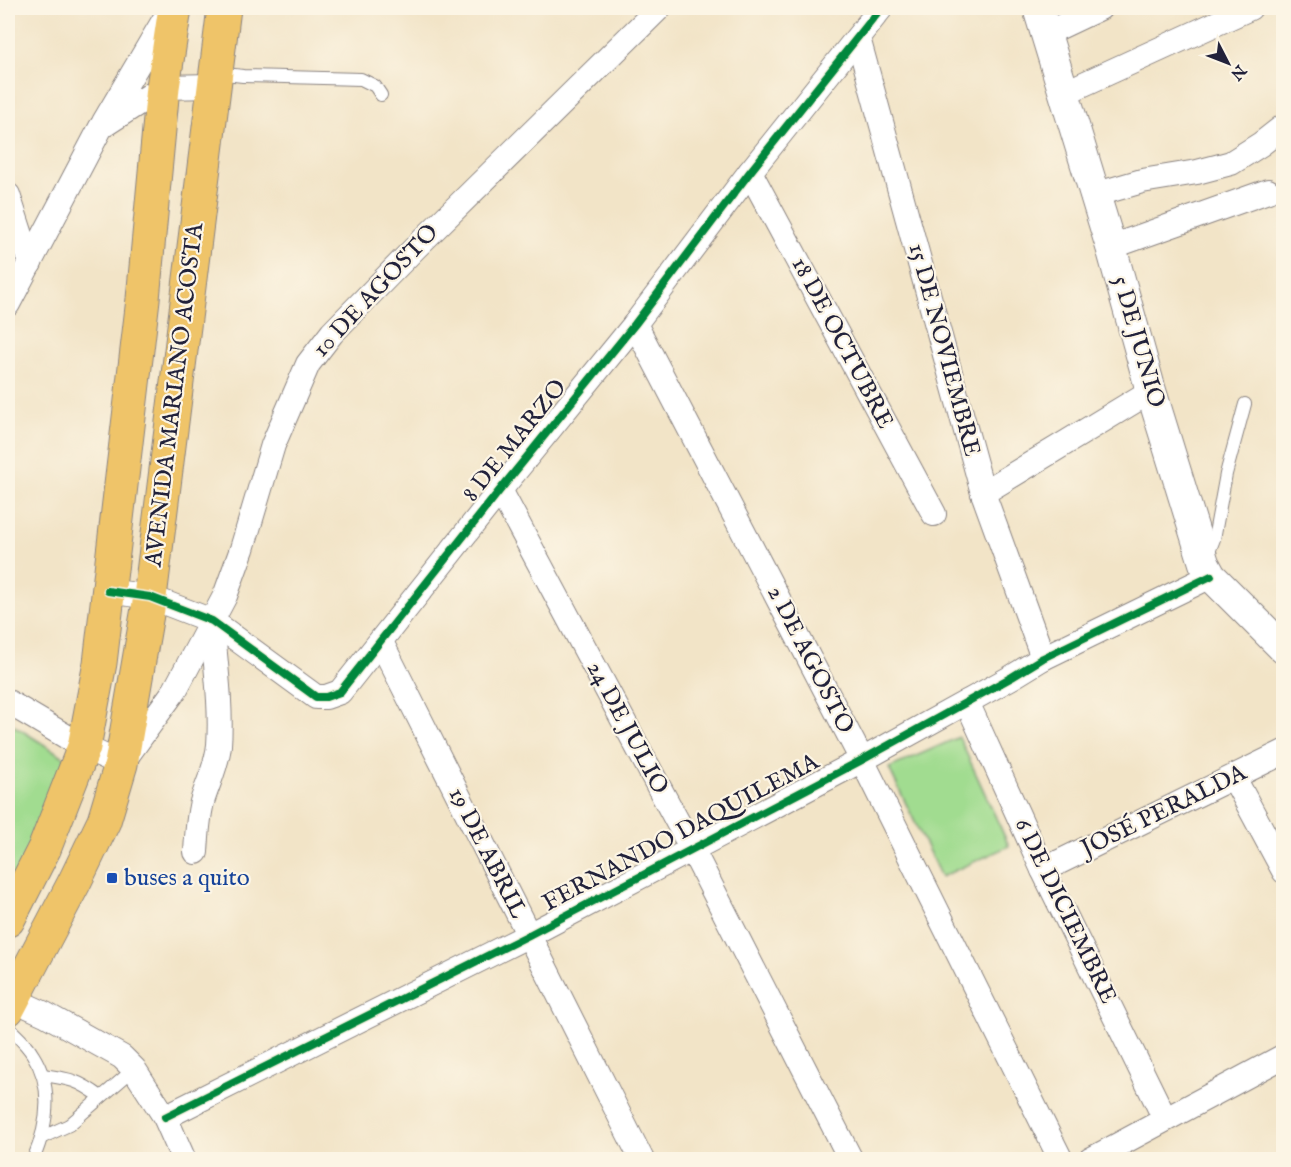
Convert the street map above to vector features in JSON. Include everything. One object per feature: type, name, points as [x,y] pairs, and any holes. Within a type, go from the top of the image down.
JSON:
[{"type":"highway","name":"AVENIDA MARIANO ACOSTA","points":[[8,920],[45,847],[84,747],[100,663],[173,8]]},
{"type":"highway","name":"AVENIDA MARIANO ACOSTA","points":[[9,1008],[104,821],[121,764],[150,597],[224,8]]},
{"type":"street","points":[[8,304],[101,127],[173,8]]},
{"type":"street","name":"10 DE AGOSTO","points":[[121,764],[175,690],[225,596],[242,549],[273,446],[308,364],[332,333],[415,248],[657,8]]},
{"type":"street","name":"8 DE MARZO","points":[[108,591],[150,597],[212,621],[316,697],[326,697],[340,692],[635,324],[750,172],[881,8]]},
{"type":"street","points":[[1042,21],[1100,8]]},
{"type":"street","points":[[1064,93],[1250,8]]},
{"type":"street","name":"5 DE JUNIO","points":[[1042,21],[1111,247],[1151,391],[1208,570],[1284,649]]},
{"type":"street","name":"15 DE NOVIEMBRE","points":[[858,38],[983,493],[1043,658]]},
{"type":"street","points":[[101,127],[163,87],[215,80]]},
{"type":"street","points":[[1094,195],[1231,163],[1284,126]]},
{"type":"street","name":"18 DE OCTUBRE","points":[[750,172],[934,514]]},
{"type":"street","points":[[1111,247],[1268,191]]},
{"type":"street","points":[[8,195],[30,263]]},
{"type":"street","name":"2 DE AGOSTO","points":[[635,324],[862,760],[1061,1160]]},
{"type":"street","points":[[983,493],[1151,391]]},
{"type":"street","name":"24 DE JULIO","points":[[500,490],[692,849],[851,1160]]},
{"type":"street","name":"FERNANDO DAQUILEMA","points":[[165,1117],[529,935],[862,760],[1043,658],[1208,570]]},
{"type":"street","points":[[196,852],[198,818],[215,770],[219,744],[217,677],[212,621]]},
{"type":"street","name":"19 DE ABRIL","points":[[381,642],[642,1160]]},
{"type":"street","points":[[8,702],[84,747],[121,764]]},
{"type":"street","name":"6 DE DICIEMBRE","points":[[967,702],[1043,870],[1165,1119]]},
{"type":"street","name":"JOSÉ PERALDA","points":[[1043,870],[1284,752]]},
{"type":"street","points":[[1234,778],[1284,871]]},
{"type":"street","points":[[9,1008],[45,1014],[122,1057],[134,1069],[165,1117],[184,1160]]},
{"type":"street","points":[[1090,1160],[1284,1056]]},
{"type":"lane","points":[[215,80],[243,76],[361,79],[375,86],[381,95]]},
{"type":"lane","points":[[1208,570],[1226,474],[1245,404]]},
{"type":"lane","points":[[9,1008],[43,1075],[47,1110],[43,1137],[33,1160]]},
{"type":"lane","points":[[43,1137],[69,1125],[134,1069]]},
{"type":"lane","points":[[43,1075],[81,1083],[101,1097]]},
{"type":"green space","points":[[8,722],[69,760],[8,897]]},
{"type":"green space","points":[[959,737],[1009,846],[941,877],[889,768]]},
{"type":"cycle path","points":[[108,591],[150,597],[212,621],[316,697],[326,697],[340,692],[635,324],[750,172],[881,8]]},
{"type":"cycle path","points":[[165,1117],[529,935],[862,760],[1043,658],[1211,576]]},
{"type":"place","name":"buses a quito","points":[[112,878]]}]
